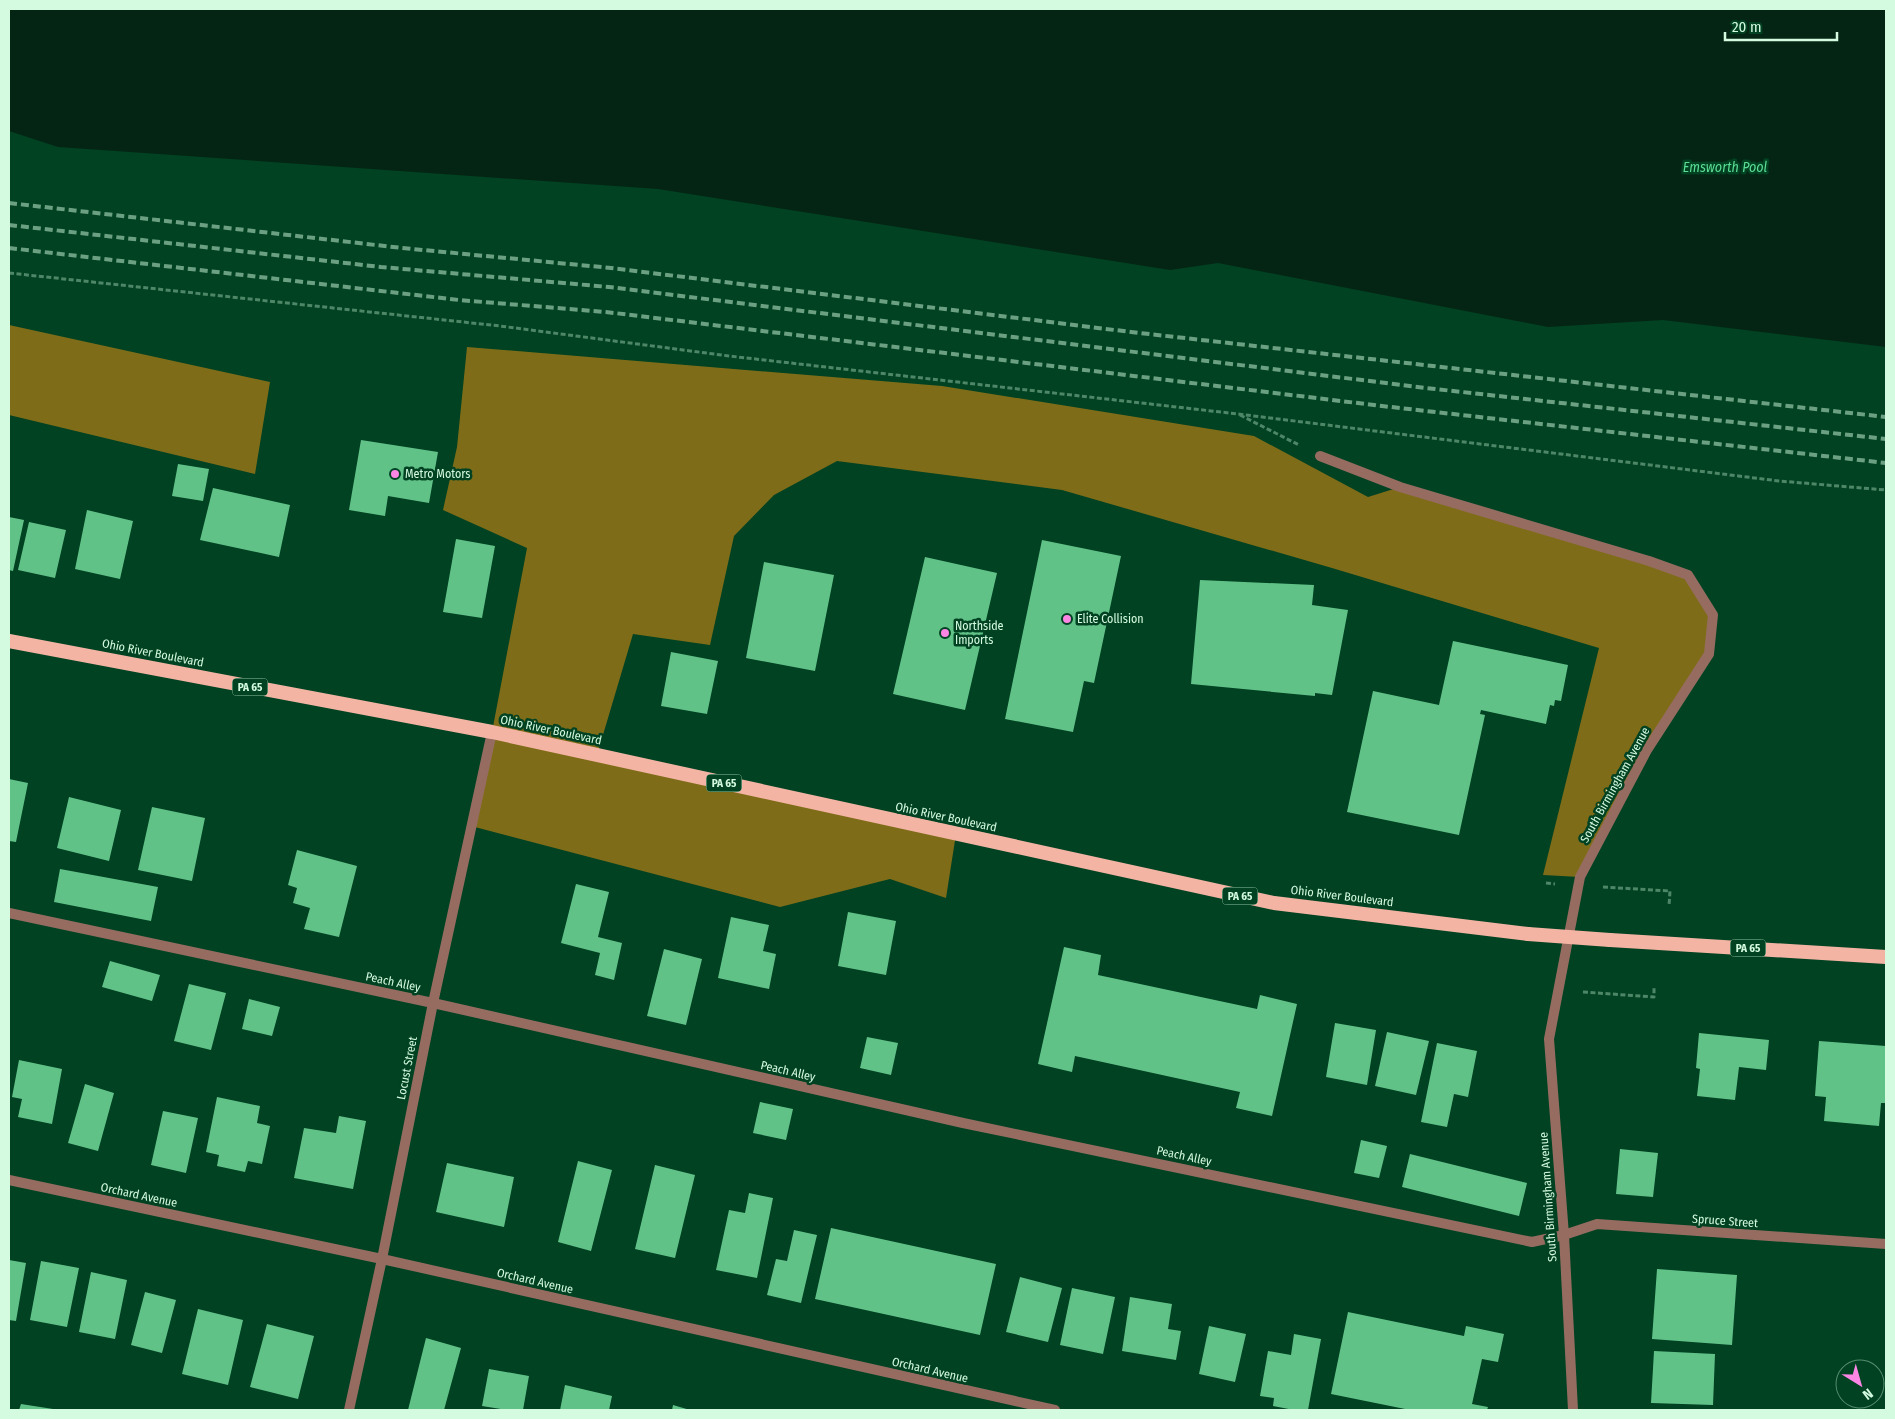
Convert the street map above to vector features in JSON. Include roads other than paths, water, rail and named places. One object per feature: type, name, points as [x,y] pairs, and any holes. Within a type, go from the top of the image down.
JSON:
[{"type":"highway","name":"Ohio River Boulevard","points":[[9,641],[492,732],[1274,903],[1528,934],[1886,956]]},
{"type":"street","name":"South Birmingham Avenue","points":[[1320,456],[1400,487],[1649,561],[1688,575],[1713,615],[1709,654],[1647,750],[1580,877],[1549,1039],[1564,1235],[1573,1410]]},
{"type":"street","name":"Locust Street","points":[[349,1410],[382,1259],[432,1003],[492,732]]},
{"type":"street","name":"Peach Alley","points":[[9,912],[432,1003],[973,1125],[1532,1242],[1564,1235]]},
{"type":"street","name":"Orchard Avenue","points":[[9,1180],[382,1259],[1055,1410]]},
{"type":"street","name":"Spruce Street","points":[[1564,1235],[1597,1224],[1886,1244]]},
{"type":"water","name":"Emsworth Pool","points":[[9,9],[1886,9],[1886,347],[1663,320],[1548,327],[1218,263],[1170,270],[658,189],[58,147],[9,131]]},
{"type":"railway","points":[[9,203],[402,248],[611,268],[1131,332],[1886,417]]},
{"type":"railway","points":[[9,225],[381,267],[609,287],[1426,388],[1886,439]]},
{"type":"railway","points":[[9,248],[459,300],[606,312],[1382,406],[1886,463]]},
{"type":"place","name":"Metro Motors","points":[[395,474]]},
{"type":"place","name":"Elite Collision","points":[[1067,619]]},
{"type":"place","name":"Northside Imports","points":[[945,633]]}]
